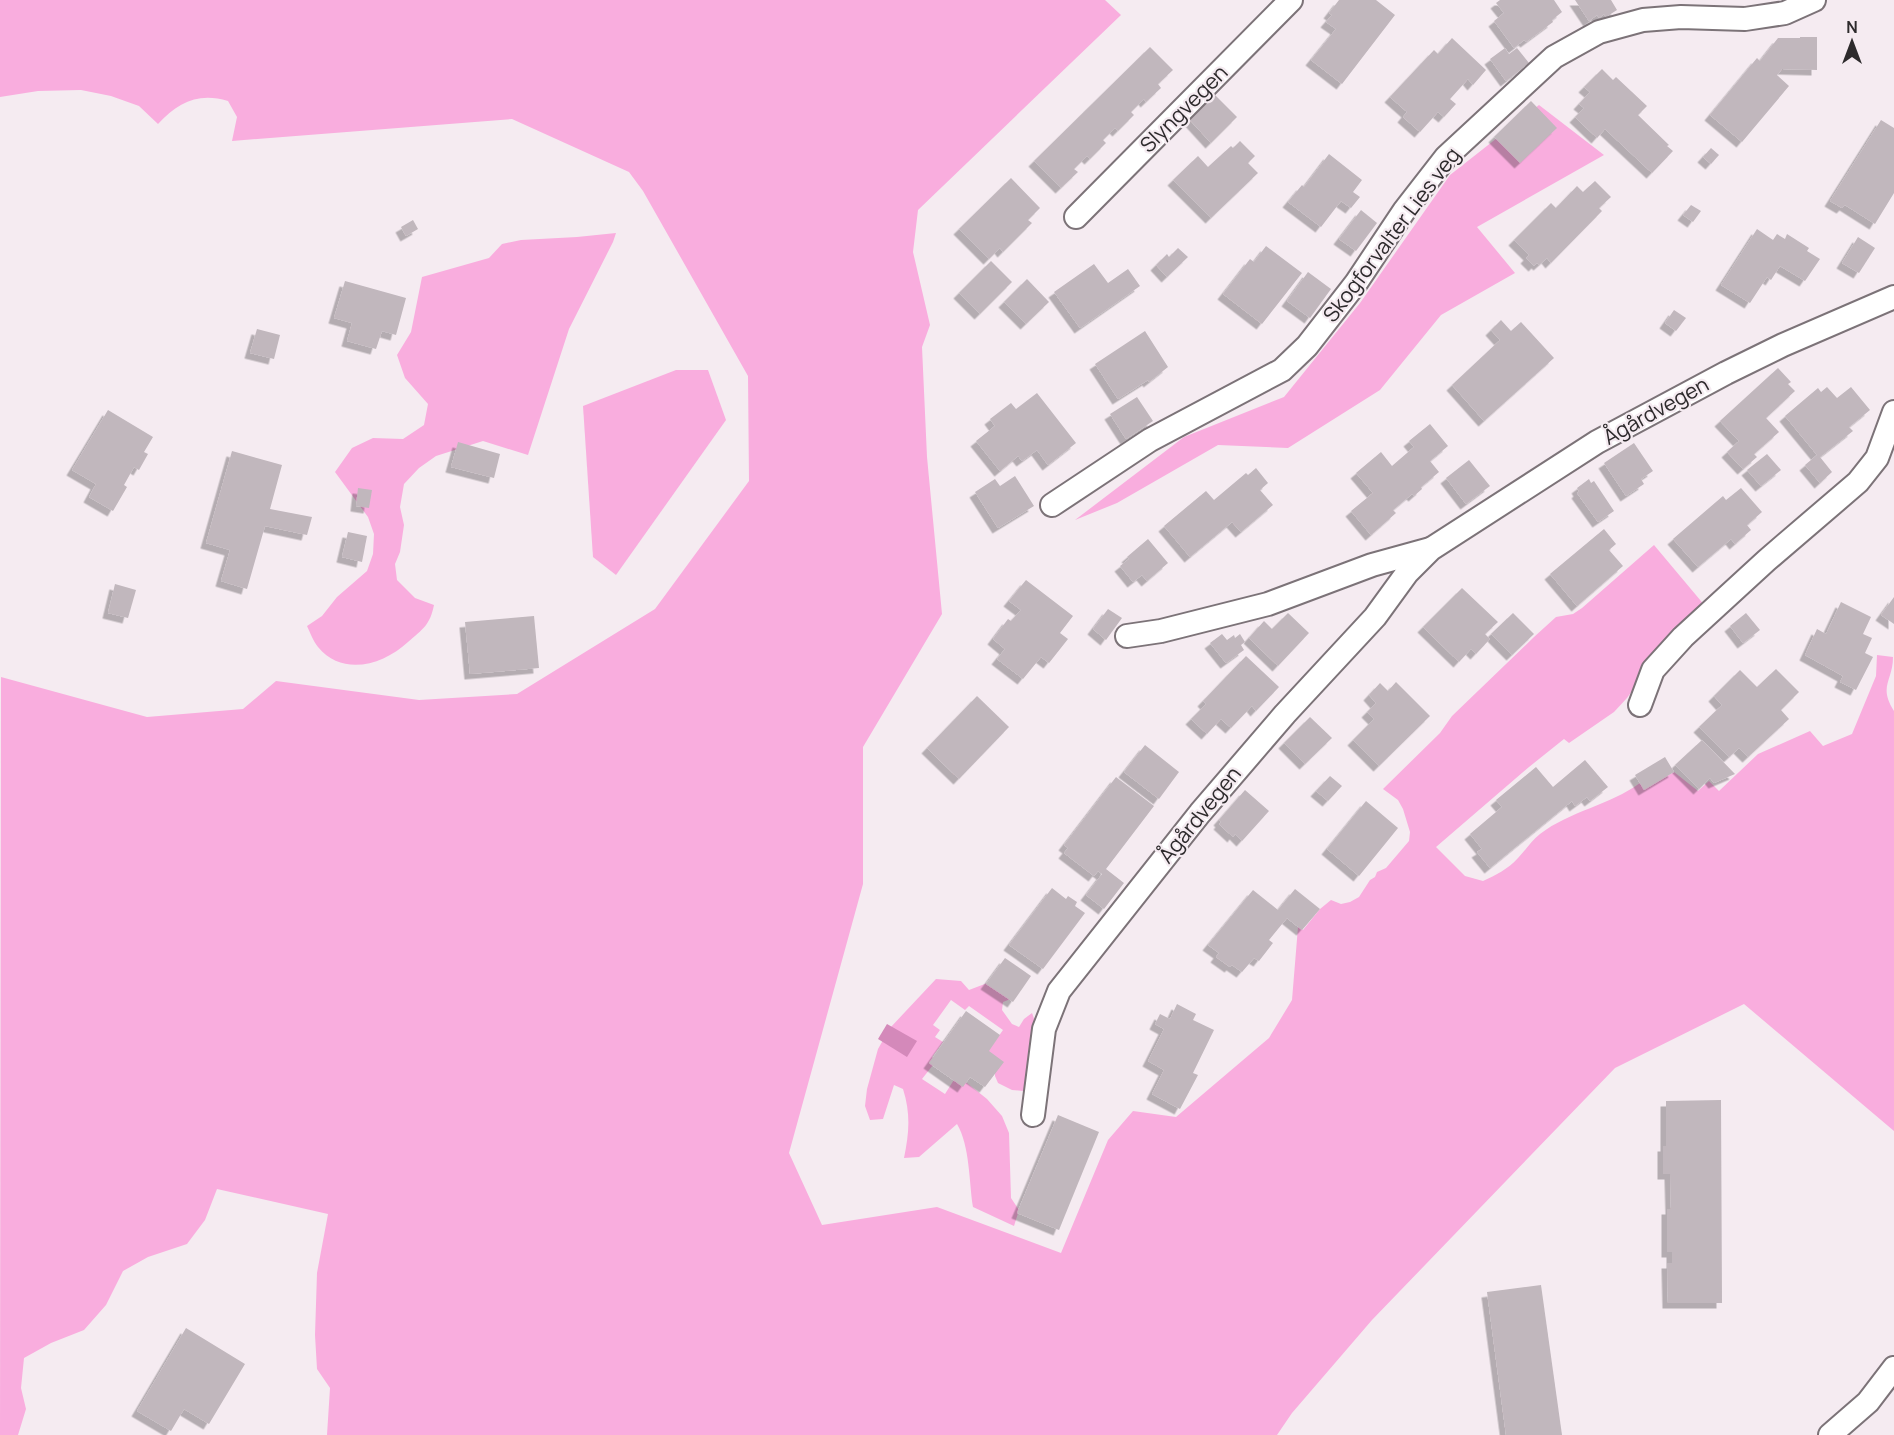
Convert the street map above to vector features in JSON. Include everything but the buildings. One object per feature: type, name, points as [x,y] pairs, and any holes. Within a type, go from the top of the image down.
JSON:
[{"type":"street","name":"Slyngvegen","points":[[1076,217],[1291,0]]},
{"type":"street","name":"Skogforvalter Lies veg","points":[[1052,506],[1150,440],[1282,370],[1307,346],[1321,328],[1446,157],[1554,57],[1599,32],[1677,9],[1746,19],[1785,13],[1814,0]]},
{"type":"street","name":"Ågårdvegen","points":[[1032,1115],[1044,1029],[1059,991],[1200,813],[1375,617],[1407,573],[1431,549],[1597,442],[1783,345],[1894,297]]},
{"type":"street","points":[[1640,705],[1653,670],[1683,637],[1767,560],[1858,482],[1877,458],[1894,412]]},
{"type":"street","name":"Ågårdvegen","points":[[1127,636],[1161,631],[1268,604],[1372,566],[1431,549]]},
{"type":"street","points":[[1830,1435],[1868,1402],[1894,1368]]},
{"type":"shaded area","points":[[0,0],[1105,0],[1121,15],[918,210],[913,252],[930,325],[922,347],[927,457],[942,614],[863,747],[863,884],[789,1153],[822,1225],[937,1207],[1061,1253],[1108,1140],[1133,1111],[1176,1117],[1269,1038],[1292,1000],[1298,927],[1303,930],[1320,909],[1331,900],[1341,904],[1359,897],[1377,872],[1386,868],[1409,841],[1410,832],[1403,809],[1398,800],[1383,789],[1440,733],[1452,716],[1556,617],[1573,614],[1582,608],[1654,545],[1706,607],[1656,657],[1627,698],[1614,712],[1569,743],[1564,739],[1436,847],[1465,876],[1483,881],[1510,865],[1537,837],[1552,826],[1616,797],[1640,783],[1644,789],[1674,772],[1698,791],[1709,781],[1719,791],[1758,754],[1810,731],[1823,746],[1852,734],[1876,676],[1877,655],[1893,657],[1887,695],[1894,711],[1894,1131],[1744,1004],[1615,1068],[1372,1320],[1292,1413],[1277,1435],[327,1435],[330,1388],[317,1369],[315,1335],[317,1273],[328,1214],[217,1189],[205,1220],[187,1244],[148,1257],[123,1271],[106,1305],[84,1330],[51,1343],[24,1358],[21,1388],[26,1409],[18,1435],[0,1435],[1,677],[147,717],[243,709],[276,681],[419,700],[517,694],[655,609],[749,481],[748,376],[643,191],[629,172],[512,119],[232,141],[237,117],[228,101],[208,98],[190,101],[173,110],[158,124],[139,106],[111,96],[81,90],[38,91],[0,97]]},
{"type":"shaded area","points":[[1539,105],[1604,155],[1477,227],[1515,273],[1441,315],[1380,390],[1288,448],[1218,445],[1117,503],[1075,520],[1184,437],[1284,397],[1360,303],[1450,175]]},
{"type":"shaded area","points":[[616,233],[569,329],[528,455],[483,441],[436,456],[419,468],[404,484],[400,507],[404,525],[400,552],[395,564],[397,580],[415,598],[434,605],[428,622],[418,634],[398,650],[375,662],[351,665],[328,656],[316,645],[307,626],[322,616],[337,597],[367,571],[373,554],[374,534],[368,517],[335,472],[352,448],[373,438],[403,439],[424,425],[428,404],[405,378],[397,355],[411,332],[422,277],[489,258],[502,244],[521,240]]},
{"type":"shaded area","points":[[676,370],[708,370],[726,420],[616,575],[593,557],[583,406]]},
{"type":"shaded area","points":[[936,979],[961,981],[969,990],[990,982],[1013,998],[1003,1002],[1002,1010],[1012,1024],[1019,1027],[1032,1013],[1035,1021],[1034,1048],[1027,1084],[1023,1091],[1012,1090],[998,1083],[995,1076],[995,1062],[986,1054],[1003,1030],[969,1006],[965,1010],[951,1000],[933,1025],[940,1030],[935,1037],[943,1042],[932,1057],[937,1060],[922,1079],[945,1094],[957,1075],[987,1099],[1002,1116],[1009,1133],[1011,1198],[1019,1210],[1014,1226],[973,1207],[967,1153],[957,1124],[919,1157],[904,1158],[908,1124],[903,1089],[894,1085],[883,1119],[870,1120],[865,1106],[867,1089],[878,1049],[890,1028]]},
{"type":"shaded area","points":[[887,1024],[917,1041],[907,1057],[878,1039]]}]
